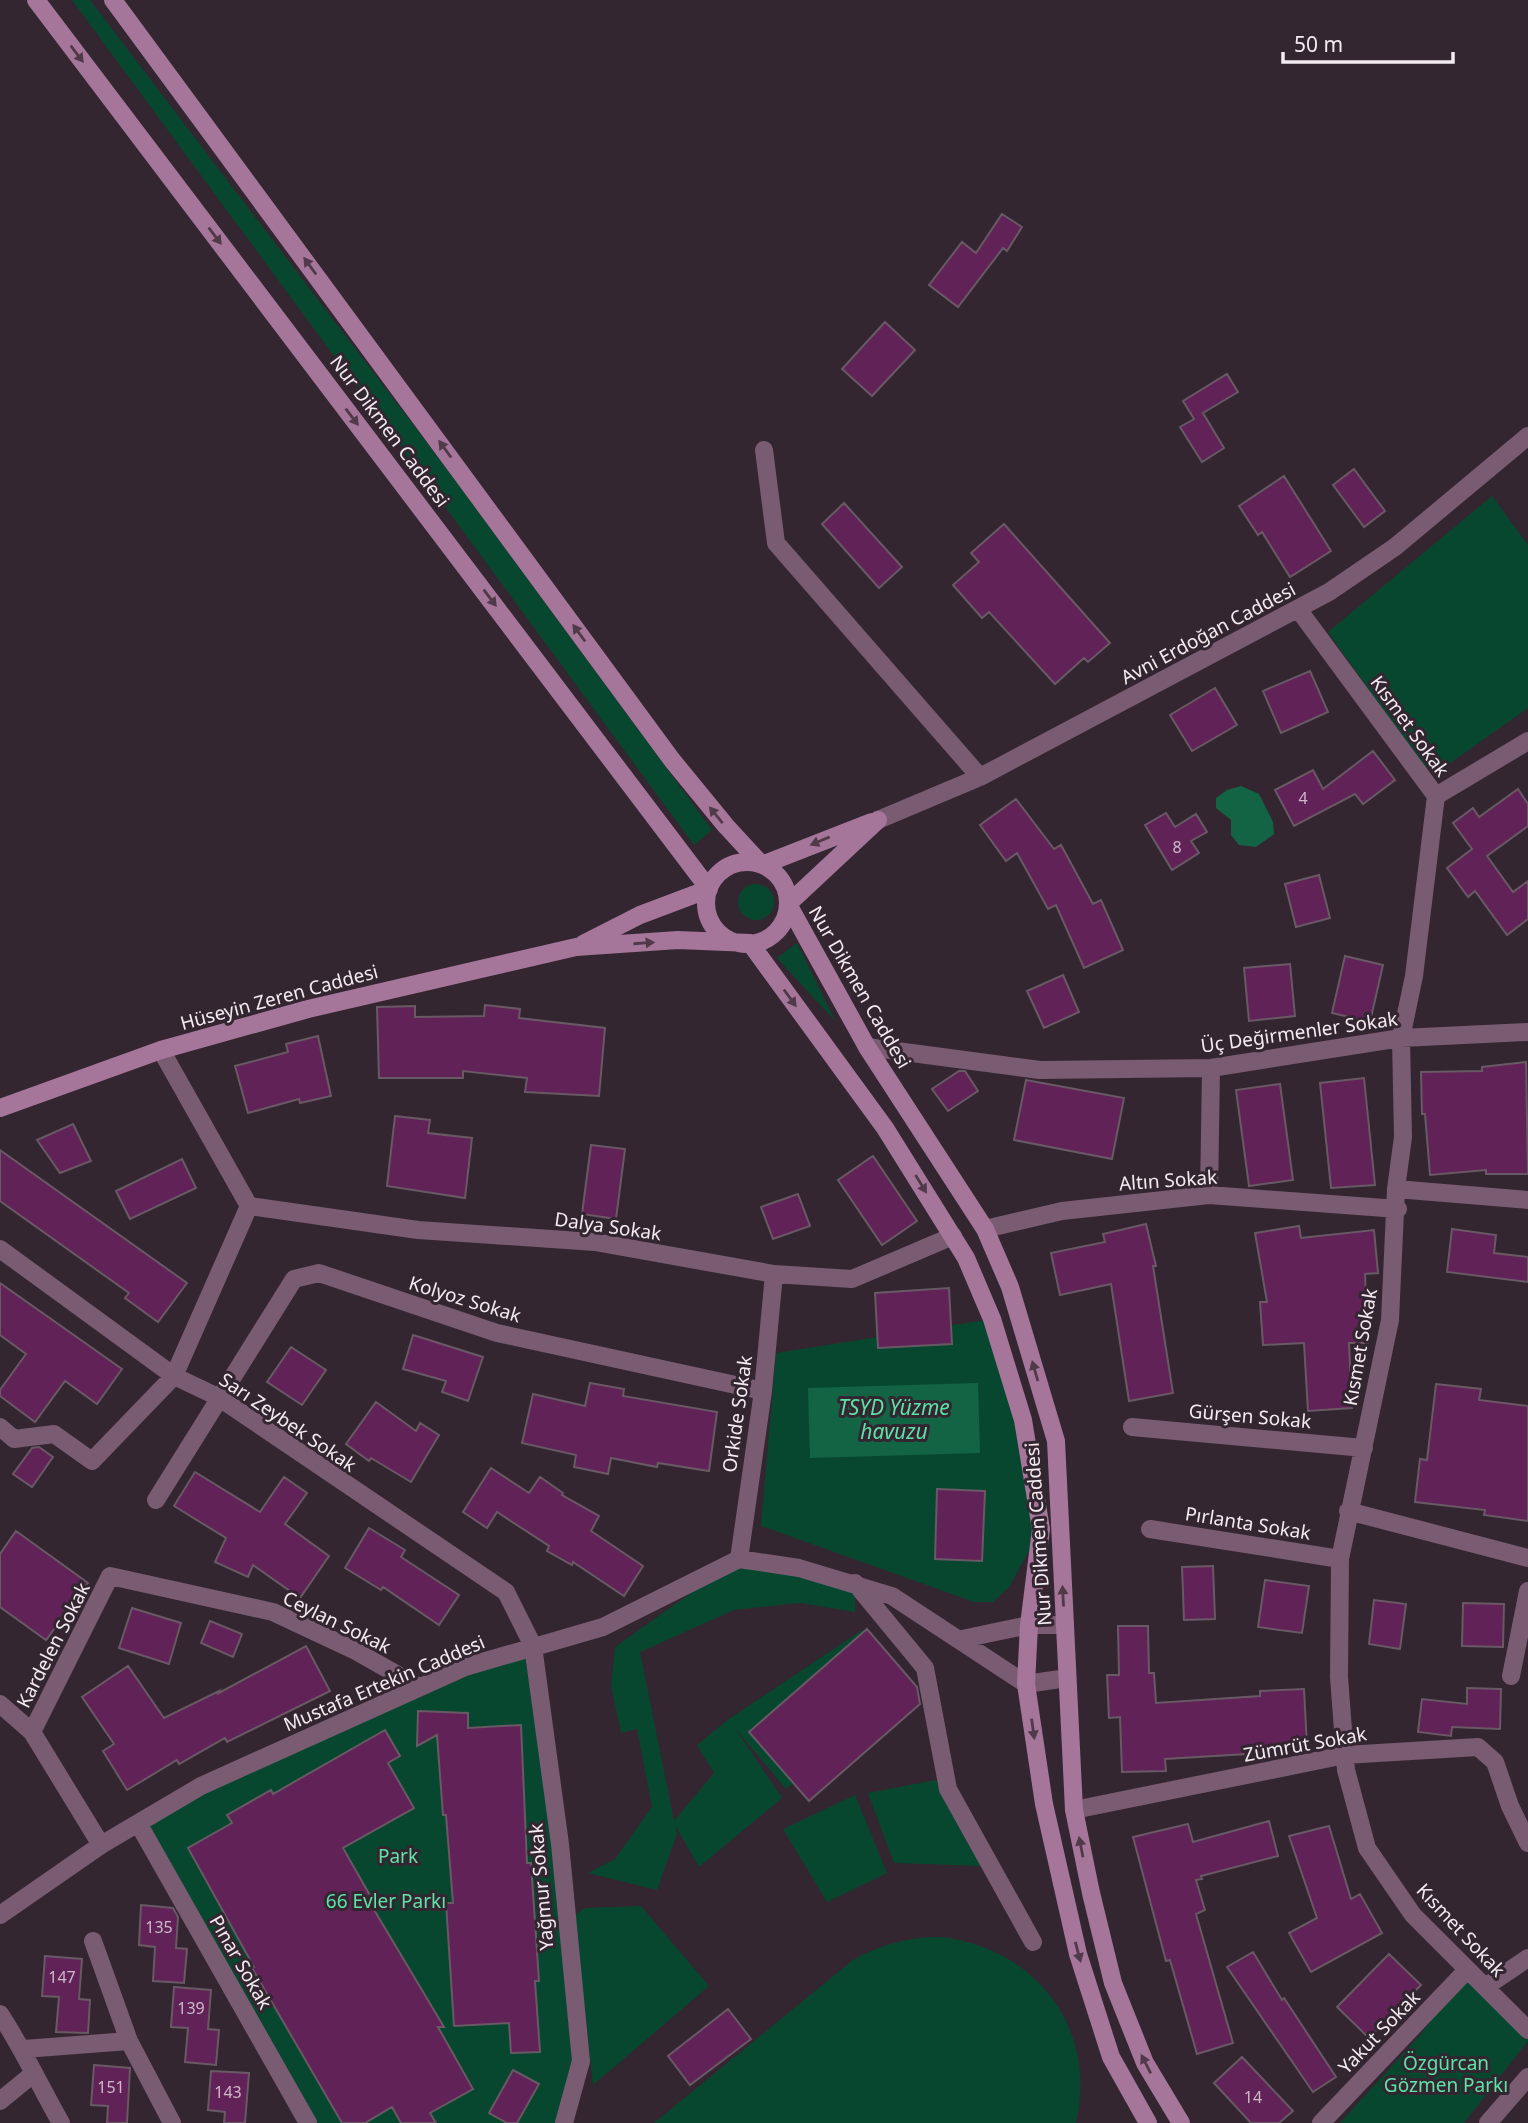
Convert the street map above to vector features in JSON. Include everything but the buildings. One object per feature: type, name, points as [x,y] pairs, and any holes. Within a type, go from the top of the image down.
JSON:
[{"type":"main road","name":"Nur Dikmen Caddesi","points":[[36,0],[709,889]]},
{"type":"main road","name":"Nur Dikmen Caddesi","points":[[113,0],[672,760],[762,865]]},
{"type":"main road","points":[[762,865],[878,820]]},
{"type":"main road","points":[[576,947],[678,940],[750,943],[765,939],[776,932],[784,920],[789,904],[878,820]]},
{"type":"main road","points":[[750,943],[732,940],[715,928],[707,909],[709,889],[721,872],[746,862],[762,865],[781,881],[788,907],[789,904]]},
{"type":"main road","points":[[576,947],[640,915],[709,889]]},
{"type":"main road","name":"Nur Dikmen Caddesi","points":[[789,904],[867,1047],[985,1229],[1010,1287],[1056,1441],[1074,1810],[1113,1983],[1145,2063],[1181,2123]]},
{"type":"main road","name":"Nur Dikmen Caddesi","points":[[750,943],[885,1128],[967,1258],[992,1319],[1023,1420],[1041,1529],[1029,1625],[1026,1684],[1044,1804],[1078,1954],[1111,2057],[1149,2123]]},
{"type":"main road","name":"Hüseyin Zeren Caddesi","points":[[0,1108],[161,1050],[308,1009],[576,947]]},
{"type":"street","name":"Avni Erdoğan Caddesi","points":[[878,820],[981,777],[1329,593],[1395,547],[1528,436]]},
{"type":"street","points":[[764,450],[776,543],[981,777]]},
{"type":"street","name":"Kısmet Sokak","points":[[1298,609],[1436,796],[1414,976],[1401,1038],[1403,1137],[1396,1189],[1398,1209],[1390,1320],[1340,1559],[1339,1676],[1346,1769],[1367,1848],[1413,1915],[1528,2030]]},
{"type":"street","points":[[1436,796],[1528,741]]},
{"type":"street","name":"Üç Değirmenler Sokak","points":[[867,1047],[1040,1070],[1211,1068],[1401,1038],[1528,1031]]},
{"type":"street","points":[[0,1427],[14,1438],[54,1434],[92,1461],[174,1376],[249,1206],[161,1050]]},
{"type":"street","points":[[1209,1195],[1211,1068]]},
{"type":"street","points":[[1396,1189],[1528,1200]]},
{"type":"street","name":"Altın Sokak","points":[[985,1229],[1062,1211],[1209,1195],[1398,1209]]},
{"type":"street","name":"Dalya Sokak","points":[[249,1206],[418,1230],[595,1242],[774,1274],[852,1279],[953,1236]]},
{"type":"street","name":"Sarı Zeybek Sokak","points":[[0,1249],[174,1376],[218,1398],[506,1592],[533,1646]]},
{"type":"street","name":"Kolyoz Sokak","points":[[218,1398],[294,1279],[319,1273],[497,1333],[763,1391]]},
{"type":"street","name":"Orkide Sokak","points":[[739,1559],[763,1391],[774,1274]]},
{"type":"street","points":[[156,1500],[218,1398]]},
{"type":"street","name":"Gürşen Sokak","points":[[1132,1427],[1364,1448]]},
{"type":"street","points":[[1348,1511],[1528,1558]]},
{"type":"street","name":"Pırlanta Sokak","points":[[1150,1529],[1340,1559]]},
{"type":"street","points":[[739,1559],[799,1568],[892,1596],[962,1639],[1026,1684],[1067,1678]]},
{"type":"street","name":"Mustafa Ertekin Caddesi","points":[[0,1915],[101,1845],[201,1786],[465,1667],[603,1627],[739,1559]]},
{"type":"street","name":"Ceylan Sokak","points":[[110,1576],[273,1612],[354,1650],[419,1687]]},
{"type":"street","name":"Kardelen Sokak","points":[[32,1732],[110,1576]]},
{"type":"street","points":[[855,1583],[925,1668],[948,1789],[1033,1942]]},
{"type":"street","points":[[1511,1676],[1528,1591]]},
{"type":"street","points":[[962,1639],[1029,1625],[1065,1625]]},
{"type":"street","name":"Yağmur Sokak","points":[[533,1646],[560,1844],[580,2061],[564,2123]]},
{"type":"street","points":[[0,1704],[32,1732],[101,1845]]},
{"type":"street","name":"Zümrüt Sokak","points":[[1074,1810],[1345,1755],[1478,1747],[1495,1762],[1510,1806],[1528,1843]]},
{"type":"street","name":"Pınar Sokak","points":[[138,1823],[308,2123]]},
{"type":"street","points":[[93,1941],[129,2040],[172,2123]]},
{"type":"street","points":[[1485,1987],[1528,1958]]},
{"type":"street","name":"Yakut Sokak","points":[[1321,2123],[1467,1970]]},
{"type":"street","points":[[0,2014],[23,2049],[33,2074],[61,2123]]},
{"type":"street","points":[[23,2049],[129,2040]]},
{"type":"street","points":[[0,2101],[33,2074]]},
{"type":"street","points":[[1488,2123],[1528,2077]]},
{"type":"green space","points":[[72,0],[90,0],[443,464],[712,830],[694,845]]},
{"type":"green space","points":[[1492,496],[1528,545],[1528,708],[1446,766],[1424,768],[1328,632]]},
{"type":"green space","points":[[756,884],[769,889],[774,902],[769,915],[756,920],[743,915],[738,902],[743,889]]},
{"type":"green space","points":[[797,943],[835,1021],[777,958]]},
{"type":"green space","points":[[992,1319],[1041,1529],[1009,1587],[993,1602],[974,1602],[761,1526],[776,1353]]},
{"type":"green space","points":[[739,1559],[855,1583],[855,1612],[800,1603],[734,1610],[640,1652],[674,1821],[714,1773],[697,1745],[729,1719],[862,1630],[914,1686],[786,1789],[735,1728],[782,1798],[699,1867],[675,1825],[677,1834],[657,1890],[588,1873],[615,1859],[652,1807],[637,1729],[621,1733],[611,1686],[615,1647]]},
{"type":"green space","name":"66 Evler Parkı","points":[[533,1646],[581,2061],[564,2123],[308,2123],[138,1823],[201,1786]]},
{"type":"green space","points":[[936,1780],[983,1866],[894,1863],[868,1793]]},
{"type":"green space","points":[[855,1795],[887,1873],[827,1902],[783,1829]]},
{"type":"green space","points":[[641,1906],[709,1986],[593,2085],[575,1916],[584,1908]]},
{"type":"green space","points":[[941,1937],[975,1944],[1005,1957],[1031,1976],[1052,1998],[1068,2025],[1078,2055],[1080,2088],[1076,2123],[654,2123],[853,1960],[896,1942]]},
{"type":"green space","name":"Özgürcan Gözmen Parkı","points":[[1467,1970],[1528,2030],[1528,2041],[1464,2123],[1340,2123],[1421,2034]]},
{"type":"water","points":[[1241,786],[1259,794],[1273,822],[1274,834],[1256,847],[1239,845],[1231,835],[1231,820],[1216,808],[1216,798],[1227,790]]},
{"type":"water","name":"TSYD Yüzme havuzu","points":[[978,1383],[980,1453],[810,1458],[808,1388]]},
{"type":"park label","name":"Park","points":[[398,1856]]}]
